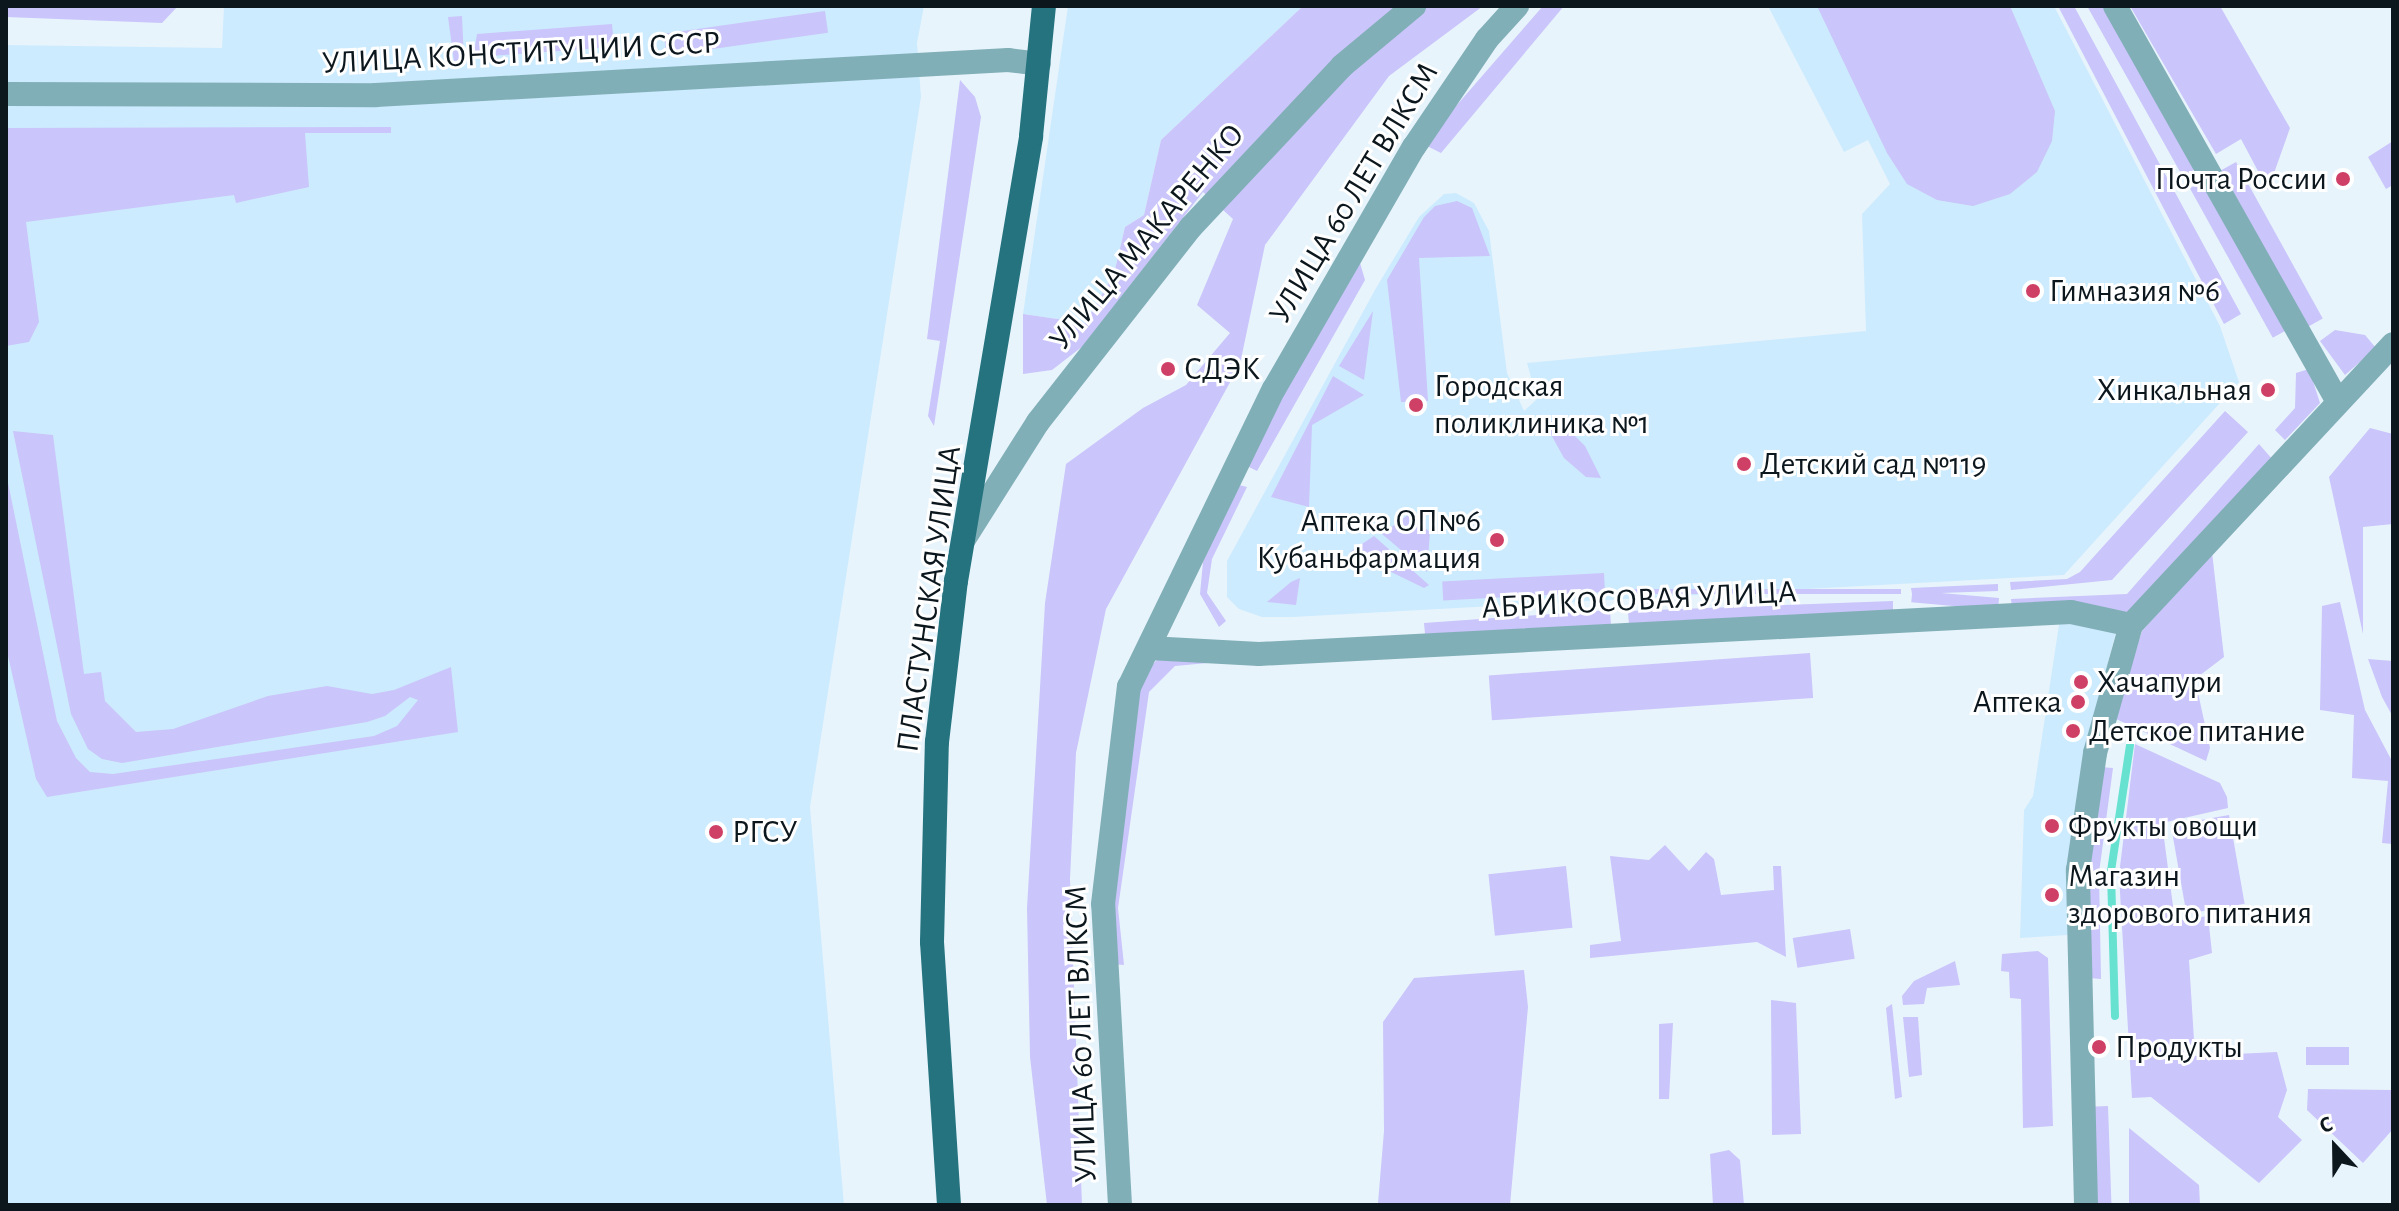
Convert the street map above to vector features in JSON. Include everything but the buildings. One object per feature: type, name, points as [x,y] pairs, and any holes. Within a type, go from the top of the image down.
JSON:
[{"type":"main road","name":"ПЛАСТУНСКАЯ УЛИЦА","points":[[949,1205],[935,1044],[933,838],[937,742],[964,540],[1002,330],[1039,64],[1044,6]]},
{"type":"street","name":"УЛИЦА МАКАРЕНКО","points":[[964,540],[1038,422],[1191,227],[1342,66],[1414,6]]},
{"type":"street","name":"УЛИЦА 60 ЛЕТ ВЛКСМ","points":[[1120,1205],[1103,904],[1129,687],[1274,389],[1414,147],[1487,39],[1517,6]]},
{"type":"street","points":[[2115,6],[2338,401]]},
{"type":"street","name":"УЛИЦА КОНСТИТУЦИИ СССР","points":[[6,94],[376,95],[1008,60],[1039,64]]},
{"type":"street","points":[[2086,1205],[2078,870],[2095,753],[2131,625],[2393,344]]},
{"type":"street","name":"АБРИКОСОВАЯ УЛИЦА","points":[[1149,648],[1259,654],[2071,612],[2131,625]]},
{"type":"shaded area","points":[[6,6],[178,6],[162,23],[6,17]]},
{"type":"shaded area","points":[[224,6],[924,6],[917,43],[921,97],[810,807],[844,1205],[6,1205],[6,45],[222,48]]},
{"type":"shaded area","points":[[1068,6],[1303,6],[1161,140],[1144,215],[1125,227],[1114,274],[1085,323],[1023,314]]},
{"type":"shaded area","points":[[1303,6],[1483,6],[1389,76],[1265,245],[1240,364],[1106,609],[1076,753],[1070,879],[1082,1205],[1047,1205],[1030,1057],[1027,908],[1045,603],[1066,464],[1143,408],[1186,385],[1230,333],[1197,305],[1233,219],[1203,192],[1083,346],[1052,370],[1023,374],[1023,314],[1085,323],[1114,274],[1125,227],[1144,215],[1161,140]]},
{"type":"shaded area","points":[[1543,6],[1564,6],[1441,153],[1423,144]]},
{"type":"shaded area","points":[[1768,6],[2054,6],[2220,326],[2239,382],[2064,575],[1293,617],[1262,617],[1239,609],[1227,597],[1227,561],[1376,288],[1419,217],[1444,194],[1456,193],[1474,203],[1489,231],[1507,373],[1524,411],[1537,399],[1527,363],[1866,331],[1862,214],[1890,184],[1868,140],[1844,152]]},
{"type":"shaded area","points":[[1817,6],[2010,6],[2055,111],[2052,141],[2037,172],[2010,194],[1973,206],[1937,200],[1907,184],[1887,153]]},
{"type":"shaded area","points":[[2058,6],[2074,6],[2241,314],[2224,324]]},
{"type":"shaded area","points":[[2087,6],[2111,6],[2198,167],[2183,177]]},
{"type":"shaded area","points":[[2130,6],[2220,6],[2290,128],[2268,190],[2241,139],[2216,154]]},
{"type":"shaded area","points":[[825,11],[828,33],[667,55],[664,34]]},
{"type":"shaded area","points":[[462,16],[464,60],[454,61],[448,17]]},
{"type":"shaded area","points":[[612,24],[614,47],[477,57],[474,52],[477,34]]},
{"type":"shaded area","points":[[960,80],[975,97],[981,117],[934,426],[928,416],[940,341],[927,339]]},
{"type":"shaded area","points":[[391,127],[391,133],[305,133],[309,187],[236,203],[234,195],[26,222],[39,322],[29,342],[6,346],[6,128]]},
{"type":"shaded area","points":[[2393,141],[2393,185],[2386,189],[2368,157]]},
{"type":"shaded area","points":[[2236,162],[2323,319],[2307,327],[2220,171]]},
{"type":"shaded area","points":[[2203,181],[2286,331],[2273,338],[2190,188]]},
{"type":"shaded area","points":[[1457,201],[1472,208],[1490,256],[1419,258],[1428,401],[1401,402],[1387,280],[1424,217],[1435,206]]},
{"type":"shaded area","points":[[1360,263],[1365,280],[1257,471],[1247,466],[1282,395]]},
{"type":"shaded area","points":[[1373,311],[1364,380],[1339,366]]},
{"type":"shaded area","points":[[2335,330],[2365,335],[2376,348],[2345,375],[2320,341]]},
{"type":"shaded area","points":[[2309,369],[2320,403],[2285,440],[2275,430],[2295,408],[2296,373]]},
{"type":"shaded area","points":[[1333,376],[1364,395],[1312,425],[1309,507],[1271,497]]},
{"type":"shaded area","points":[[2225,411],[2248,432],[2112,580],[2011,590],[2010,582],[2067,579],[2080,572]]},
{"type":"shaded area","points":[[1543,420],[1561,422],[1585,446],[1601,478],[1586,477],[1564,458]]},
{"type":"shaded area","points":[[2370,428],[2393,434],[2393,524],[2363,527],[2363,634],[2329,477]]},
{"type":"shaded area","points":[[13,431],[53,435],[84,674],[101,672],[105,701],[136,732],[173,729],[268,696],[327,686],[372,694],[394,690],[451,667],[458,732],[47,797],[36,779],[6,647],[6,473],[57,721],[76,758],[90,772],[113,774],[374,736],[397,726],[418,700],[410,697],[385,716],[367,722],[122,763],[102,759],[88,749],[71,714]]},
{"type":"shaded area","points":[[2259,444],[2273,460],[2125,616],[2012,608],[2011,599],[2127,594]]},
{"type":"shaded area","points":[[1235,484],[1247,487],[1212,559],[1207,593],[1226,621],[1219,627],[1200,594],[1203,562]]},
{"type":"shaded area","points":[[1408,515],[1430,532],[1427,572],[1382,534]]},
{"type":"shaded area","points":[[1374,536],[1429,585],[1424,588],[1350,552]]},
{"type":"shaded area","points":[[2212,552],[2224,657],[2195,679],[2210,748],[2206,761],[2114,718],[2142,631]]},
{"type":"shaded area","points":[[1604,573],[1605,592],[1443,600],[1442,581]]},
{"type":"shaded area","points":[[1300,578],[1296,605],[1267,602],[1291,582]]},
{"type":"shaded area","points":[[1998,584],[1998,591],[1912,594],[1911,588]]},
{"type":"shaded area","points":[[1628,589],[1901,589],[1901,594],[1628,594]]},
{"type":"shaded area","points":[[1912,590],[1999,598],[1998,610],[1911,602]]},
{"type":"shaded area","points":[[1893,601],[1893,612],[1629,626],[1628,611]]},
{"type":"shaded area","points":[[2340,602],[2365,710],[2393,763],[2393,844],[2382,843],[2388,781],[2352,778],[2354,715],[2320,710],[2322,606]]},
{"type":"shaded area","points":[[1610,610],[1611,626],[1425,634],[1424,623]]},
{"type":"shaded area","points":[[2060,618],[2117,628],[2094,716],[2068,935],[2020,938],[2024,810],[2033,796]]},
{"type":"shaded area","points":[[1810,653],[1813,698],[1492,720],[1489,675]]},
{"type":"shaded area","points":[[1162,654],[1207,656],[1208,663],[1175,666],[1149,692],[1118,908],[1124,965],[1113,964],[1109,903],[1140,679]]},
{"type":"shaded area","points":[[2368,659],[2393,661],[2393,717],[2382,697]]},
{"type":"shaded area","points":[[2135,744],[2220,783],[2227,797],[2228,808],[2162,823],[2175,921],[2208,916],[2212,953],[2189,960],[2195,1056],[2277,1052],[2287,1090],[2278,1117],[2302,1140],[2259,1183],[2151,1097],[2132,1098],[2119,875]]},
{"type":"shaded area","points":[[2100,767],[2113,768],[2099,873],[2101,979],[2089,978],[2086,874]]},
{"type":"shaded area","points":[[2229,815],[2245,904],[2187,914],[2171,825]]},
{"type":"shaded area","points":[[1665,845],[1689,871],[1706,852],[1714,859],[1721,895],[1774,890],[1773,866],[1781,866],[1786,957],[1757,942],[1590,958],[1590,945],[1621,941],[1610,856],[1649,860]]},
{"type":"shaded area","points":[[1566,866],[1572,928],[1495,936],[1488,874]]},
{"type":"shaded area","points":[[1850,929],[1855,959],[1797,968],[1793,938]]},
{"type":"shaded area","points":[[2038,951],[2048,958],[2053,1126],[2023,1128],[2021,999],[2010,998],[2009,972],[2001,971],[2002,954]]},
{"type":"shaded area","points":[[1955,961],[1960,985],[1927,988],[1924,1004],[1903,1005],[1902,996],[1914,981]]},
{"type":"shaded area","points":[[1524,970],[1528,1007],[1510,1205],[1378,1203],[1384,1131],[1383,1022],[1414,978]]},
{"type":"shaded area","points":[[1771,1000],[1796,1003],[1801,1134],[1772,1135]]},
{"type":"shaded area","points":[[1892,1004],[1902,1097],[1895,1099],[1886,1008]]},
{"type":"shaded area","points":[[1903,1017],[1918,1017],[1922,1075],[1909,1077]]},
{"type":"shaded area","points":[[1673,1023],[1669,1099],[1659,1099],[1659,1024]]},
{"type":"shaded area","points":[[2306,1047],[2349,1047],[2349,1065],[2306,1065]]},
{"type":"shaded area","points":[[2308,1089],[2393,1090],[2393,1129],[2363,1163],[2307,1110]]},
{"type":"shaded area","points":[[2108,1106],[2111,1205],[2093,1205],[2090,1107]]},
{"type":"shaded area","points":[[2129,1128],[2199,1185],[2200,1205],[2129,1205]]},
{"type":"shaded area","points":[[1729,1150],[1740,1160],[1744,1205],[1713,1205],[1710,1154]]},
{"type":"waterway","points":[[2115,1016],[2111,871],[2130,745]]},
{"type":"place","name":"Почта России","points":[[2343,179]]},
{"type":"place","name":"Гимназия №6","points":[[2033,291]]},
{"type":"place","name":"СДЭК","points":[[1168,369]]},
{"type":"place","name":"Хинкальная","points":[[2268,390]]},
{"type":"place","name":"Городская поликлиника №1","points":[[1416,405]]},
{"type":"place","name":"Детский сад №119","points":[[1744,464]]},
{"type":"place","name":"Аптека ОП№6 Кубаньфармация","points":[[1497,540]]},
{"type":"place","name":"Хачапури","points":[[2081,682]]},
{"type":"place","name":"Аптека","points":[[2078,702]]},
{"type":"place","name":"Детское питание","points":[[2073,731]]},
{"type":"place","name":"Фрукты овощи","points":[[2052,826]]},
{"type":"place","name":"РГСУ","points":[[716,832]]},
{"type":"place","name":"Магазин здорового питания","points":[[2052,895]]},
{"type":"place","name":"Продукты","points":[[2099,1047]]}]
